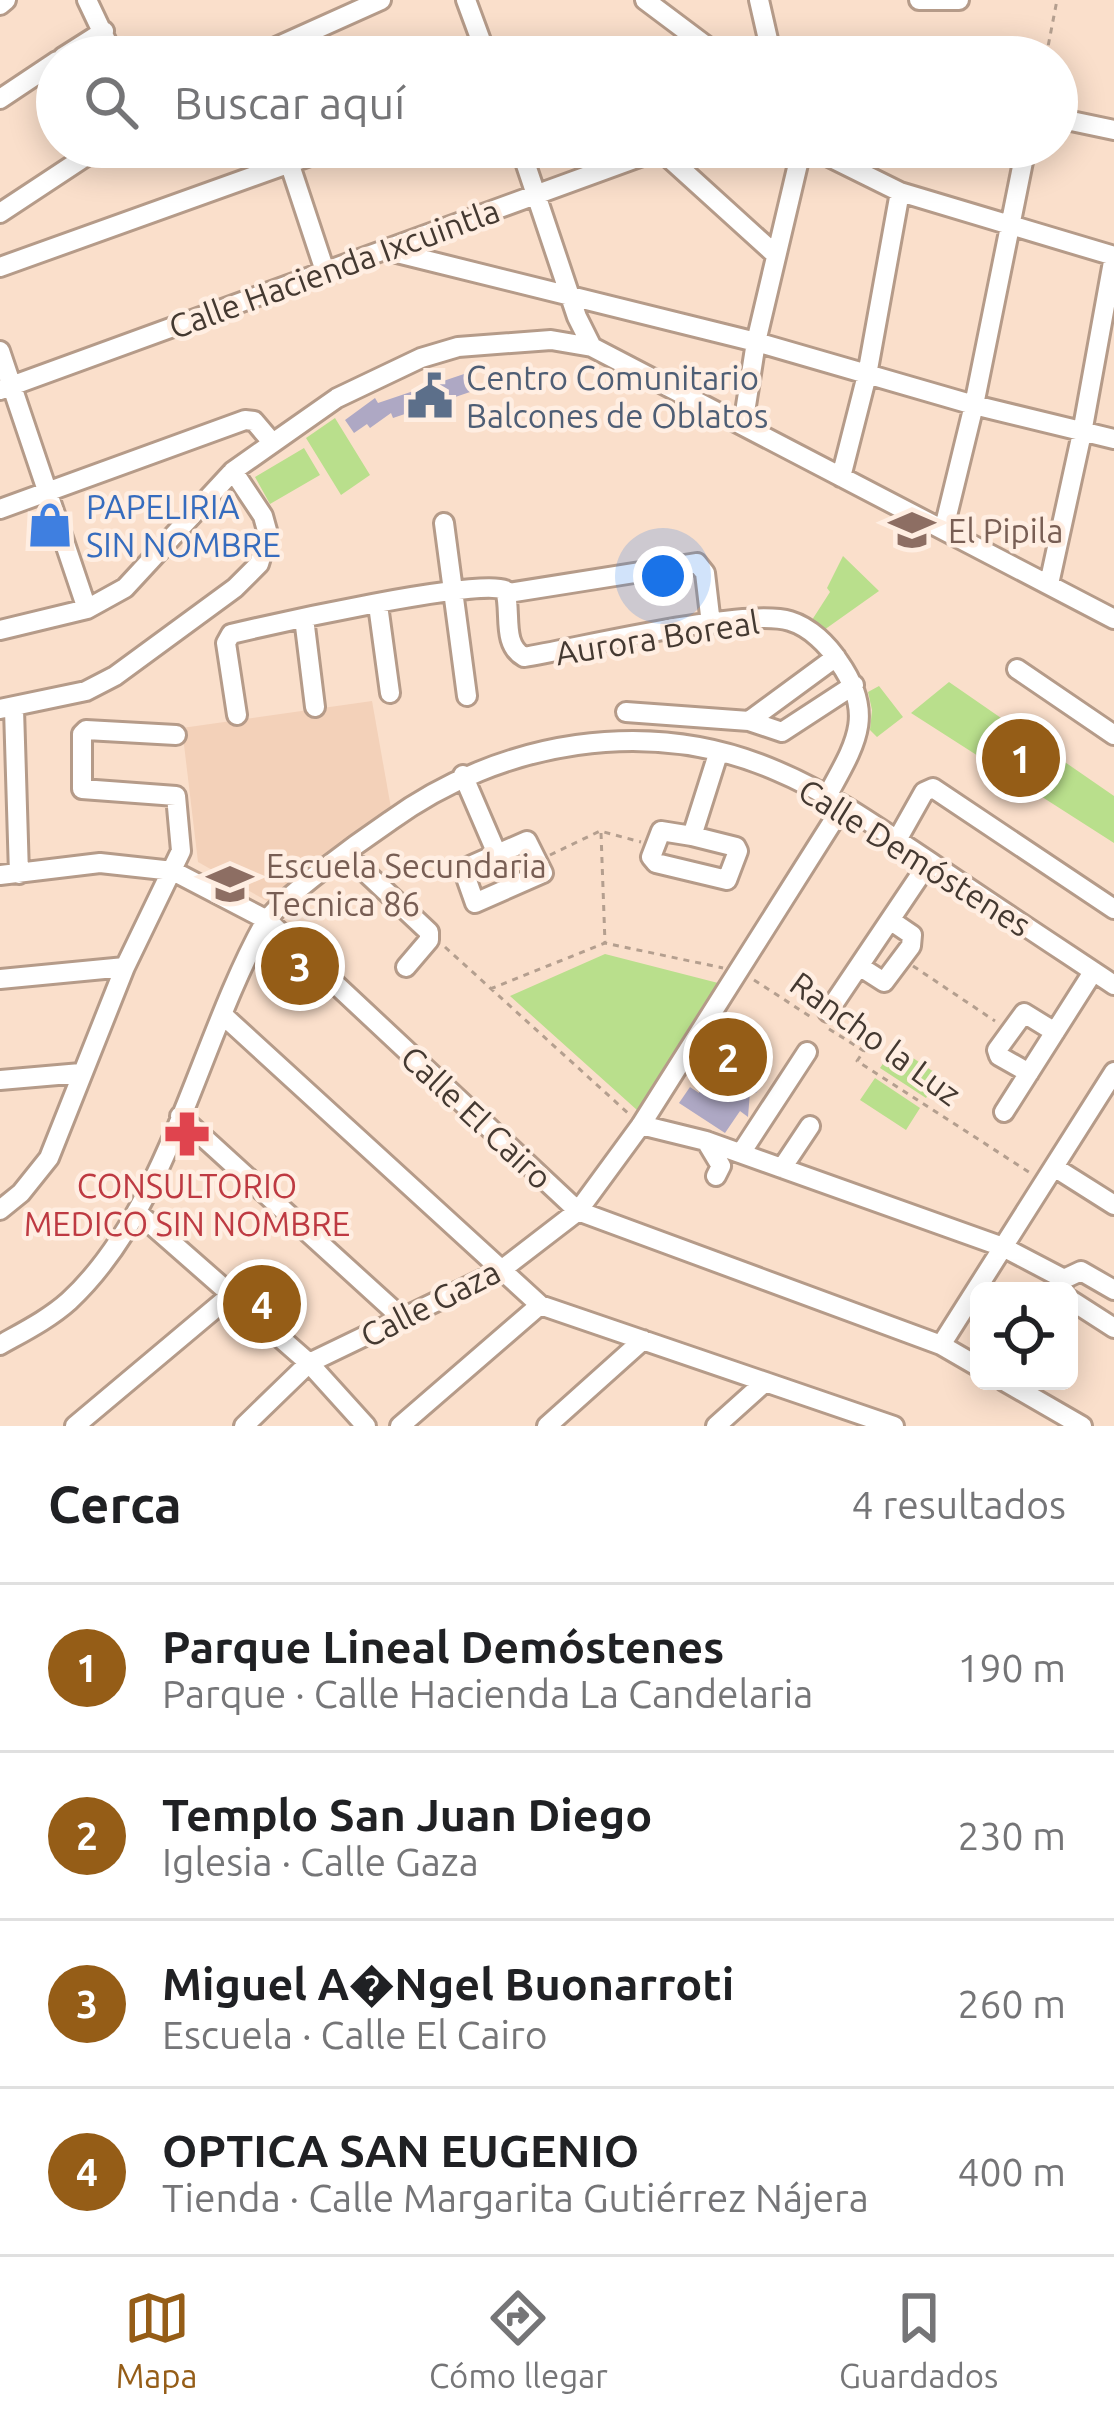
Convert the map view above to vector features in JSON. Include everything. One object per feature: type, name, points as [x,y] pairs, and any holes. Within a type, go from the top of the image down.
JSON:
[{"type":"street","points":[[87,0],[106,36]]},
{"type":"street","points":[[301,36],[381,0]]},
{"type":"street","points":[[466,0],[479,36]]},
{"type":"street","points":[[645,0],[693,36]]},
{"type":"street","points":[[759,0],[767,36]]},
{"type":"street","points":[[919,0],[959,0]]},
{"type":"street","points":[[96,36],[104,31]]},
{"type":"street","points":[[0,99],[36,75]]},
{"type":"street","points":[[1078,122],[1114,130]]},
{"type":"street","points":[[0,213],[68,168]]},
{"type":"street","points":[[0,267],[253,168]]},
{"type":"street","points":[[290,168],[326,272]]},
{"type":"street","points":[[528,168],[577,317],[592,347]]},
{"type":"street","name":"Calle Hacienda Ixcuintla","points":[[6,388],[607,168]]},
{"type":"street","points":[[682,168],[776,255]]},
{"type":"street","points":[[743,425],[756,342],[800,168]]},
{"type":"street","points":[[850,168],[900,192],[1114,256],[1049,584]]},
{"type":"street","points":[[944,527],[974,405],[1021,168]]},
{"type":"street","points":[[841,477],[867,375],[900,192]]},
{"type":"street","points":[[385,250],[756,342],[974,405],[1114,439]]},
{"type":"street","points":[[551,340],[577,317]]},
{"type":"street","points":[[0,630],[87,609],[137,578],[233,471],[337,398],[421,358],[458,347],[551,340],[592,347],[1114,619]]},
{"type":"street","points":[[0,351],[6,388],[87,609]]},
{"type":"street","points":[[0,509],[245,420],[254,421],[271,441]]},
{"type":"street","points":[[9,874],[7,709],[86,691],[115,676],[235,588],[259,564],[268,534],[263,516],[233,471]]},
{"type":"street","points":[[444,523],[467,696]]},
{"type":"street","points":[[237,715],[228,636],[304,618],[453,592],[497,586],[508,592],[697,563],[704,573],[711,624]]},
{"type":"street","name":"Aurora Boreal","points":[[508,592],[510,644],[524,658],[746,618],[787,620],[813,634],[854,685]]},
{"type":"street","points":[[378,605],[390,693]]},
{"type":"street","points":[[304,618],[314,707]]},
{"type":"street","points":[[749,721],[836,657]]},
{"type":"street","points":[[1017,669],[1114,735]]},
{"type":"street","points":[[626,712],[749,721],[782,733],[854,685],[860,725],[834,802]]},
{"type":"street","points":[[0,1210],[37,1178],[49,1158],[125,967],[182,850],[176,796],[88,792],[80,783],[82,736],[86,730],[176,735]]},
{"type":"street","name":"Calle Demóstenes","points":[[0,1345],[66,1304],[90,1279],[136,1212],[267,920],[345,853],[463,775],[530,752],[660,741],[776,770],[897,839],[1114,985]]},
{"type":"street","points":[[692,836],[718,754]]},
{"type":"street","points":[[463,775],[497,854]]},
{"type":"street","points":[[897,839],[924,792],[933,788],[1114,909]]},
{"type":"street","name":"Calle Gaza","points":[[244,1426],[308,1363],[500,1271],[578,1211],[641,1125],[740,971],[834,802]]},
{"type":"street","points":[[662,831],[738,851],[727,880],[656,863],[651,856],[655,845],[662,831]]},
{"type":"street","points":[[527,841],[540,867],[475,902],[463,869],[497,854],[527,841]]},
{"type":"street","points":[[345,853],[430,934],[406,967]]},
{"type":"street","points":[[822,1019],[929,862]]},
{"type":"street","name":"Calle El Cairo","points":[[9,874],[100,863],[172,871],[267,920],[578,1211],[941,1345],[970,1362]]},
{"type":"street","points":[[859,966],[884,982],[902,958],[914,939],[890,920]]},
{"type":"street","points":[[0,979],[125,967]]},
{"type":"street","points":[[1004,1112],[1094,971]]},
{"type":"street","points":[[1030,1073],[997,1053],[1026,1013],[1055,1033]]},
{"type":"street","points":[[224,1016],[540,1305],[887,1425]]},
{"type":"street","points":[[741,1154],[807,1052]]},
{"type":"street","points":[[941,1345],[1049,1174],[1107,1097],[1114,1072]]},
{"type":"street","points":[[0,1080],[80,1073]]},
{"type":"street","points":[[180,1116],[402,1318]]},
{"type":"street","points":[[641,1125],[706,1141],[1003,1247],[1057,1282]]},
{"type":"street","points":[[782,1168],[810,1126]]},
{"type":"street","points":[[706,1141],[721,1166],[716,1176]]},
{"type":"street","points":[[1049,1174],[1114,1205]]},
{"type":"street","points":[[136,1212],[308,1363],[366,1426]]},
{"type":"street","points":[[1067,1282],[1085,1272],[1114,1290]]},
{"type":"street","points":[[75,1426],[230,1295]]},
{"type":"street","points":[[400,1426],[540,1305]]},
{"type":"street","points":[[1078,1305],[1114,1328]]},
{"type":"street","points":[[547,1426],[643,1340]]},
{"type":"street","points":[[716,1426],[765,1382]]},
{"type":"street","points":[[1020,1390],[1082,1426]]},
{"type":"path","points":[[1050,36],[1057,0]]},
{"type":"path","points":[[601,831],[604,943]]},
{"type":"path","points":[[540,867],[601,831],[655,845]]},
{"type":"path","points":[[430,934],[641,1125]]},
{"type":"path","points":[[490,988],[604,943],[740,971]]},
{"type":"path","points":[[902,958],[1011,1031]]},
{"type":"path","name":"Rancho la Luz","points":[[740,971],[822,1019],[863,1051],[857,1061],[1049,1174]]},
{"type":"shaded area","points":[[372,701],[391,808],[267,901],[198,862],[182,728]]},
{"type":"green space","points":[[335,418],[370,475],[341,495],[306,438]]},
{"type":"green space","points":[[304,448],[320,475],[270,504],[255,477]]},
{"type":"green space","points":[[843,556],[879,591],[824,630],[812,620],[830,592],[827,588]]},
{"type":"green space","points":[[949,682],[1114,796],[1114,843],[911,713]]},
{"type":"green space","points":[[879,686],[903,717],[877,737],[870,730],[868,692]]},
{"type":"green space","points":[[605,954],[722,984],[637,1110],[510,996]]},
{"type":"green space","points":[[895,1046],[940,1076],[926,1098],[880,1068]]},
{"type":"green space","points":[[875,1078],[920,1108],[906,1130],[860,1100]]},
{"type":"building","name":"Centro Comunitario Balcones de Oblatos","points":[[467,373],[473,391],[393,418],[391,413],[354,433],[345,420],[375,398],[378,403]]},
{"type":"building","points":[[731,1036],[762,1084],[756,1093],[750,1092],[748,1117],[740,1111],[725,1133],[679,1103],[690,1087],[699,1093],[706,1065]]},
{"type":"place","name":"Centro Comunitario Balcones de Oblatos","points":[[430,396]]},
{"type":"place","name":"PAPELIRIA SIN NOMBRE","points":[[50,525]]},
{"type":"place","name":"El Pipila","points":[[912,530]]},
{"type":"place","name":"Parque Lineal Demóstenes","points":[[1021,758]]},
{"type":"place","name":"Escuela Secundaria Tecnica 86","points":[[230,884]]},
{"type":"place","name":"Miguel A�Ngel Buonarroti","points":[[300,966]]},
{"type":"place","name":"Templo San Juan Diego","points":[[728,1057]]},
{"type":"place","name":"CONSULTORIO MEDICO SIN NOMBRE","points":[[187,1134]]},
{"type":"place","name":"OPTICA SAN EUGENIO","points":[[262,1304]]}]
